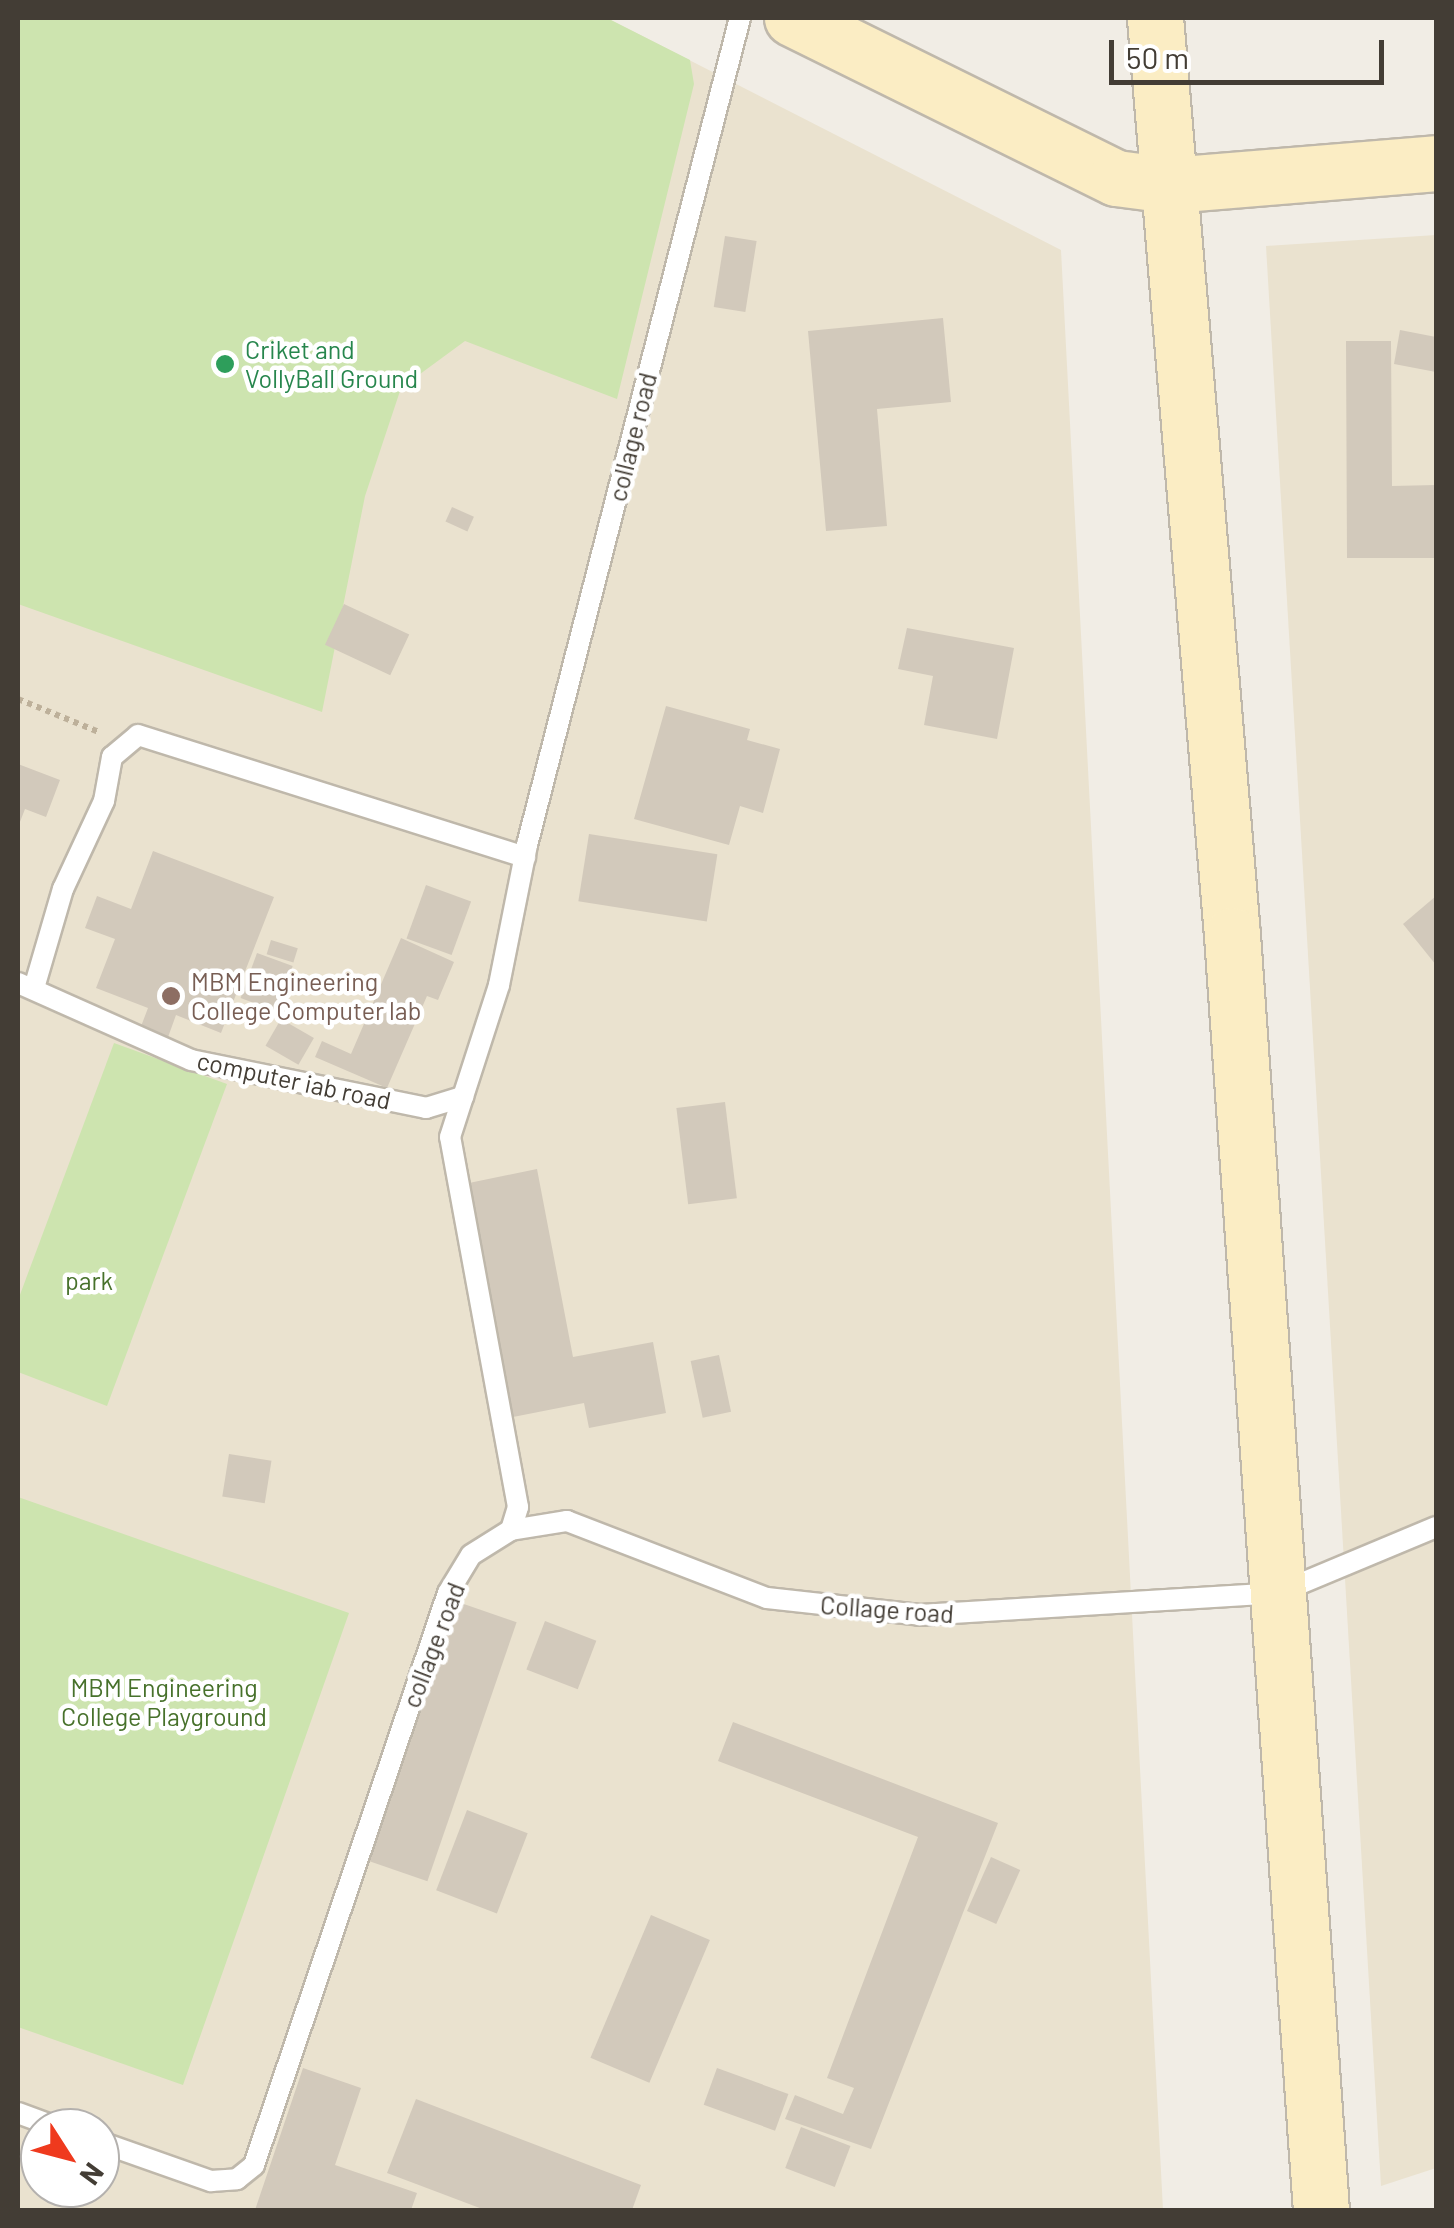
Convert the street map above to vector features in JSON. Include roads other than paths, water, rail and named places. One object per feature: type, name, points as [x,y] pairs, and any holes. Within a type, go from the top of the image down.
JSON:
[{"type":"street","points":[[792,18],[1100,171],[1170,185],[1436,162]]},
{"type":"street","points":[[1155,18],[1278,1593],[1321,2210]]},
{"type":"lane","name":"collage road","points":[[120,2149],[211,2181],[237,2178],[254,2165],[448,1593],[470,1556],[511,1530],[518,1507],[450,1138],[499,986],[524,856],[740,18]]},
{"type":"lane","points":[[26,985],[104,800],[112,757],[138,735],[524,856]]},
{"type":"lane","name":"computer iab road","points":[[26,985],[191,1060],[426,1108],[464,1097]]},
{"type":"lane","name":"Collage road","points":[[511,1530],[567,1522],[767,1598],[920,1615],[1042,1613],[1278,1593],[1436,1527]]},
{"type":"place","name":"Criket and VollyBall Ground","points":[[225,364]]},
{"type":"place","name":"MBM Engineering College Computer lab","points":[[171,996]]},
{"type":"park label","name":"park","points":[[89,1280]]},
{"type":"park label","name":"MBM Engineering College Playground","points":[[164,1702]]}]
